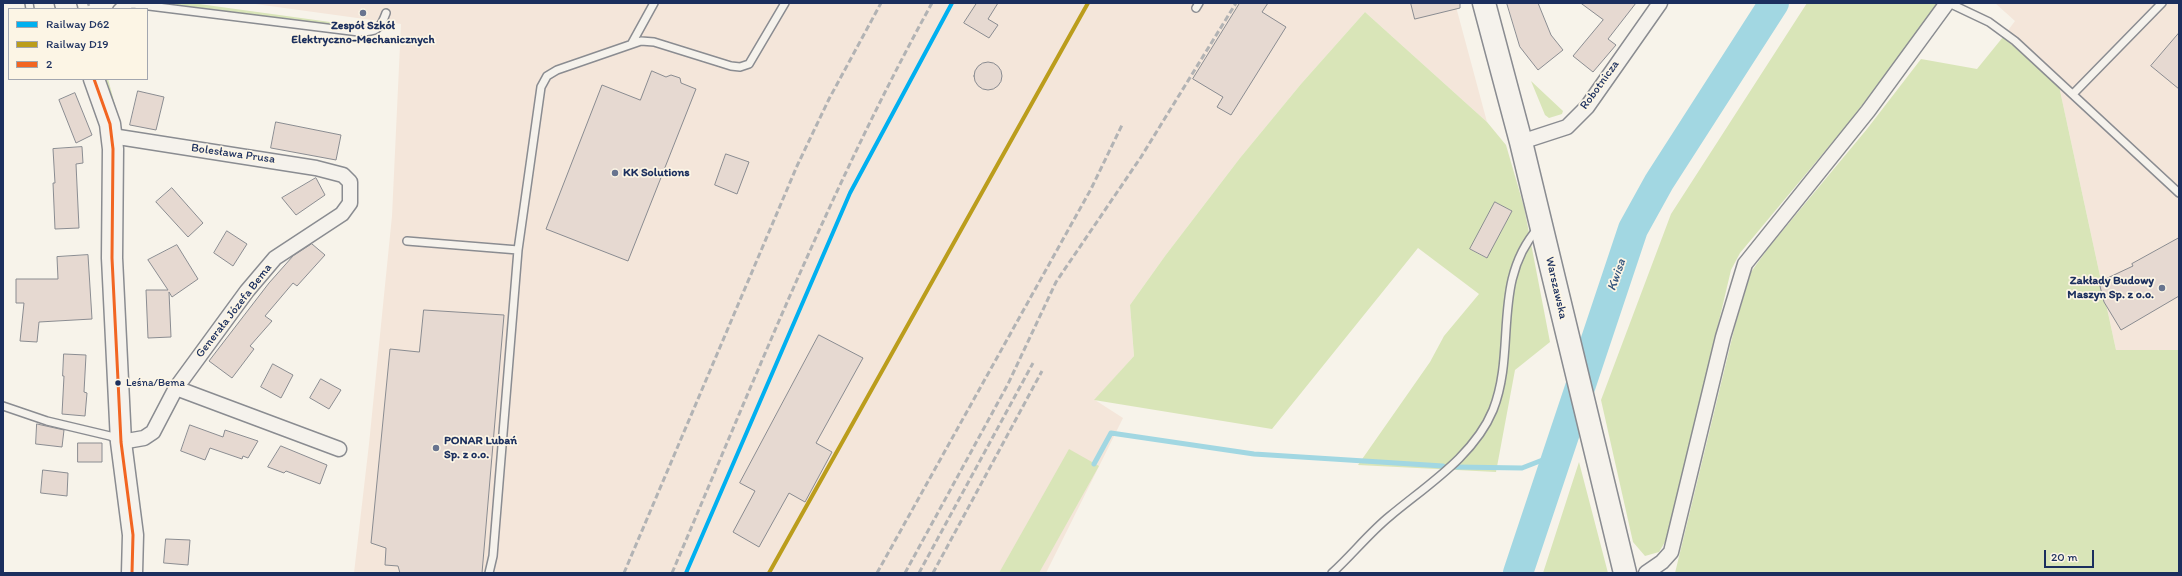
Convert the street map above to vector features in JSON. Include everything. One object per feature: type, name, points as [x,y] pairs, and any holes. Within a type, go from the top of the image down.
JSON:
[{"type":"main road","name":"Warszawska","points":[[1484,3],[1521,142],[1623,566]]},
{"type":"main road","points":[[94,80],[110,124],[112,136],[114,165],[111,238],[121,442],[133,535],[132,573]]},
{"type":"street","name":"Robotnicza","points":[[1521,142],[1567,127],[1587,106],[1660,3]]},
{"type":"street","points":[[1646,573],[1662,562],[1671,552],[1732,304],[1744,264],[1868,111],[1948,3]]},
{"type":"street","name":"Bolesława Prusa","points":[[112,136],[316,168],[343,175],[350,182]]},
{"type":"street","name":"Generała Józefa Bema","points":[[121,442],[144,438],[153,432],[176,388],[247,291],[276,258],[342,214],[350,202],[350,182]]},
{"type":"street","points":[[176,388],[339,449]]},
{"type":"lane","points":[[632,43],[654,3]]},
{"type":"lane","points":[[489,573],[493,556],[518,250],[543,81],[557,70],[632,43],[654,42],[731,66],[740,67],[749,64],[785,3]]},
{"type":"lane","points":[[1948,3],[1989,22],[2002,31],[2179,193]]},
{"type":"lane","points":[[2072,94],[2162,3]]},
{"type":"lane","points":[[118,8],[120,6],[134,4],[359,32],[374,32],[382,24],[386,14]]},
{"type":"lane","points":[[1332,573],[1389,517],[1444,473],[1468,448],[1486,422],[1503,379],[1507,308],[1512,277],[1524,245],[1542,230]]},
{"type":"lane","points":[[407,241],[518,250]]},
{"type":"lane","points":[[3,406],[47,421],[110,436],[121,442]]},
{"type":"shaded area","points":[[248,3],[1455,3],[1487,122],[1365,12],[1301,84],[1240,158],[1165,256],[1130,305],[1134,356],[1095,400],[1123,418],[1046,573],[354,573],[369,444],[392,216],[401,24]]},
{"type":"shaded area","points":[[1995,3],[2179,3],[2179,350],[2116,350],[2059,86],[2003,37],[2015,21]]},
{"type":"green space","points":[[162,3],[192,3],[359,26],[357,28]]},
{"type":"green space","points":[[1807,3],[1939,3],[1850,121],[1740,253],[1731,270],[1668,537],[1659,552],[1645,556],[1633,542],[1601,400],[1671,214]]},
{"type":"green space","points":[[1365,12],[1487,122],[1506,145],[1524,207],[1550,342],[1515,370],[1496,472],[1358,465],[1430,362],[1444,336],[1479,294],[1418,248],[1272,429],[1094,400],[1134,356],[1130,305],[1165,256],[1240,158],[1301,84]],"holes":[[[1495,202],[1512,211],[1486,258],[1470,249]]]},
{"type":"green space","points":[[2003,37],[2059,86],[2116,350],[2179,350],[2179,573],[1675,573],[1735,326],[1751,272],[1769,247],[1867,129],[1921,59],[1977,69]]},
{"type":"green space","points":[[104,80],[108,80],[120,123]]},
{"type":"green space","points":[[1531,81],[1563,111],[1562,114],[1549,118],[1545,115]]},
{"type":"green space","points":[[1069,449],[1099,466],[1039,573],[999,573]]},
{"type":"green space","points":[[1579,462],[1608,573],[1543,573]]},
{"type":"building","points":[[977,3],[998,3],[988,19],[998,25],[989,38],[964,23]]},
{"type":"building","points":[[1240,3],[1268,3],[1262,12],[1286,27],[1231,115],[1217,107],[1223,97],[1193,79]]},
{"type":"building","points":[[1411,3],[1460,3],[1460,8],[1415,19]]},
{"type":"building","points":[[1507,3],[1538,3],[1551,35],[1563,50],[1538,70],[1520,47]]},
{"type":"building","points":[[1581,3],[1636,3],[1608,39],[1616,45],[1593,72],[1573,56],[1603,20]]},
{"type":"building","points":[[2179,33],[2179,89],[2151,66]]},
{"type":"building","points":[[988,62],[998,66],[1002,76],[998,86],[988,90],[978,86],[974,76],[978,66]]},
{"type":"building","name":"KK Solutions","points":[[652,71],[666,77],[671,75],[680,78],[681,83],[696,89],[628,261],[546,229],[602,85],[640,100]]},
{"type":"building","points":[[138,91],[164,97],[156,130],[130,125]]},
{"type":"building","points":[[75,93],[92,135],[76,143],[59,100]]},
{"type":"building","points":[[276,122],[341,135],[336,160],[271,148]]},
{"type":"building","points":[[82,147],[83,163],[76,164],[79,228],[55,229],[53,149]]},
{"type":"building","points":[[726,154],[749,162],[737,194],[715,185]]},
{"type":"building","points":[[316,178],[325,195],[296,215],[282,198]]},
{"type":"building","points":[[172,188],[203,223],[188,237],[156,202]]},
{"type":"building","points":[[1495,202],[1512,211],[1487,258],[1470,249]]},
{"type":"building","points":[[227,231],[247,244],[233,266],[214,253]]},
{"type":"building","name":"Zakłady Budowy Maszyn Sp. z o.o.","points":[[2179,238],[2179,296],[2121,330],[2104,302],[2099,282],[2133,266],[2132,264]]},
{"type":"building","points":[[312,244],[325,255],[297,286],[293,283],[265,316],[272,321],[250,346],[254,349],[232,378],[209,361],[269,283],[293,256]]},
{"type":"building","points":[[177,245],[198,279],[172,297],[169,292],[171,337],[148,338],[146,290],[168,290],[148,260]]},
{"type":"building","points":[[88,255],[92,319],[39,322],[37,342],[20,341],[24,303],[16,303],[16,279],[58,279],[57,257]]},
{"type":"building","name":"PONAR Lubań Sp. z o.o.","points":[[424,310],[504,315],[482,573],[400,573],[398,566],[385,565],[386,548],[371,543],[390,349],[419,352]]},
{"type":"building","points":[[819,335],[863,358],[816,443],[832,452],[805,502],[789,493],[759,547],[733,532],[755,491],[740,483]]},
{"type":"building","points":[[64,354],[86,355],[84,392],[87,393],[85,416],[62,414]]},
{"type":"building","points":[[273,364],[293,375],[281,398],[261,387]]},
{"type":"building","points":[[321,379],[341,390],[329,409],[310,398]]},
{"type":"building","points":[[37,424],[64,430],[62,447],[36,444]]},
{"type":"building","points":[[190,425],[223,437],[225,430],[258,441],[248,458],[243,456],[242,459],[210,448],[205,460],[181,451]]},
{"type":"building","points":[[78,443],[102,443],[102,462],[78,462]]},
{"type":"building","points":[[281,446],[327,465],[320,484],[286,471],[284,473],[268,467]]},
{"type":"building","points":[[43,470],[68,473],[67,496],[41,493]]},
{"type":"building","points":[[166,539],[190,540],[188,565],[164,563]]},
{"type":"waterway","name":"Kwisa","points":[[1518,573],[1633,229],[1659,182],[1774,3]]},
{"type":"waterway","points":[[1094,464],[1111,433],[1254,454],[1443,466]]},
{"type":"waterway","points":[[1456,467],[1522,468],[1558,454]]},
{"type":"railway","points":[[624,573],[797,166],[829,99],[881,3]]},
{"type":"railway","points":[[672,573],[827,213],[860,142],[932,3]]},
{"type":"railway","points":[[905,573],[1008,384],[1056,282],[1141,157],[1236,3]]},
{"type":"railway","points":[[877,573],[1091,189],[1122,125]]},
{"type":"railway","points":[[919,573],[1033,363]]},
{"type":"railway","points":[[933,573],[1042,371]]},
{"type":"rail line","name":"D62","points":[[686,573],[850,193],[952,3]]},
{"type":"rail line","name":"D19","points":[[769,573],[1088,3]]},
{"type":"transit line","name":"2","points":[[94,80],[110,124],[113,149],[112,258],[121,442],[133,535],[132,573]]},
{"type":"place","name":"Zespół Szkół Elektryczno-Mechanicznych","points":[[363,13]]},
{"type":"place","name":"KK Solutions","points":[[615,173]]},
{"type":"place","name":"Zakłady Budowy Maszyn Sp. z o.o.","points":[[2162,288]]},
{"type":"place","name":"Leśna/Bema","points":[[118,383]]},
{"type":"place","name":"PONAR Lubań Sp. z o.o.","points":[[436,448]]}]
